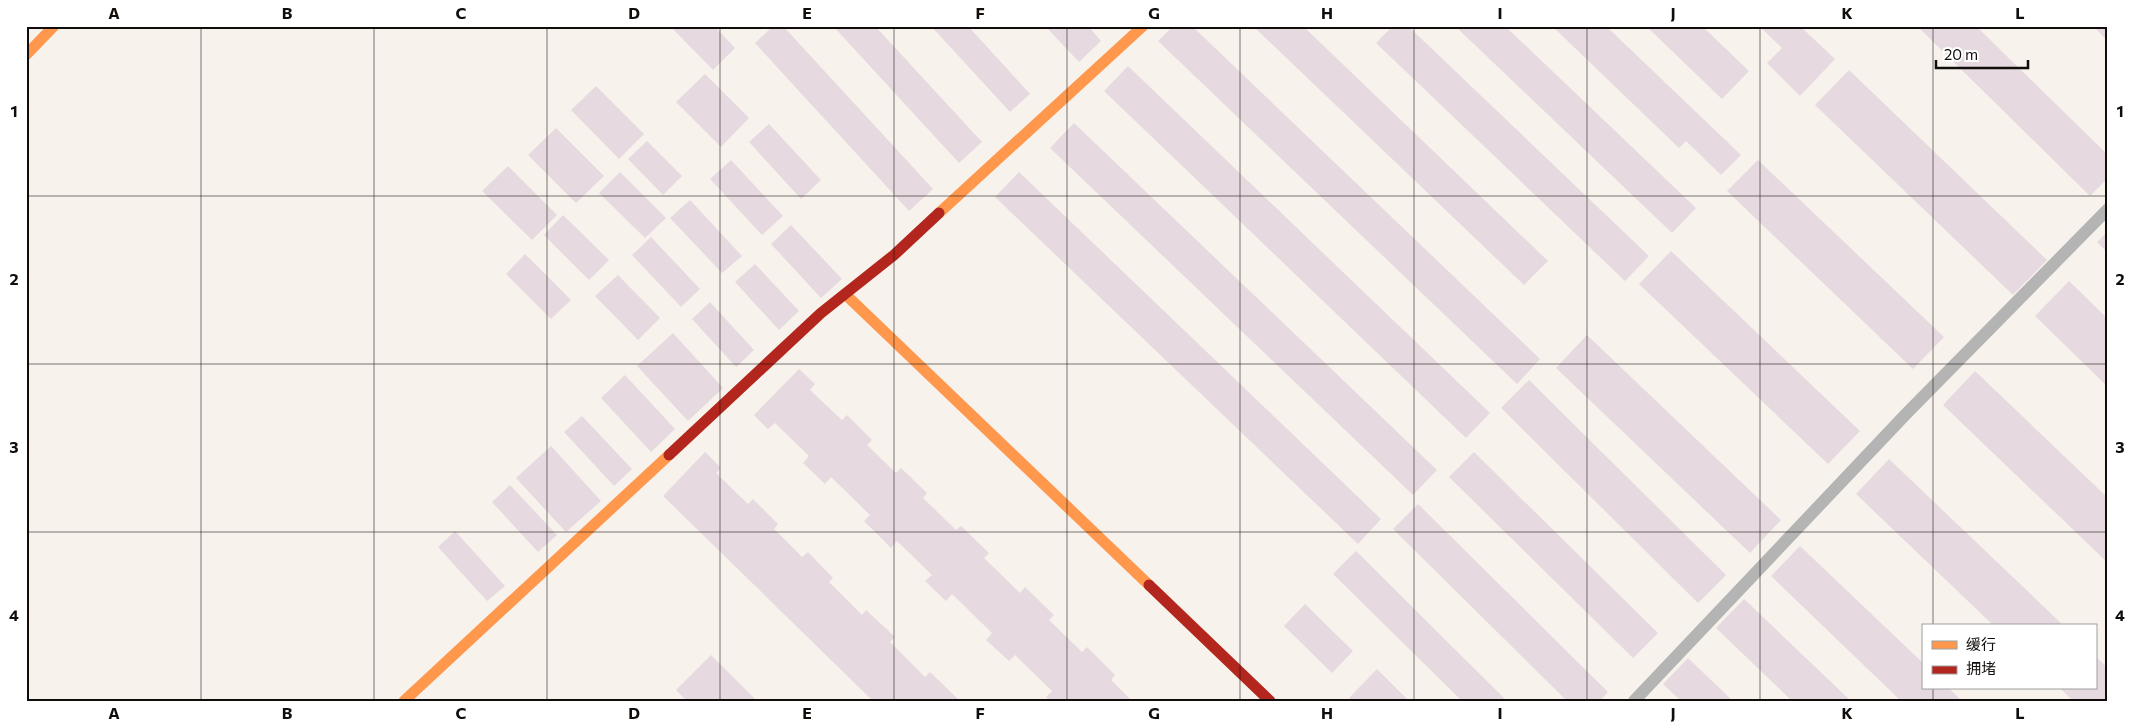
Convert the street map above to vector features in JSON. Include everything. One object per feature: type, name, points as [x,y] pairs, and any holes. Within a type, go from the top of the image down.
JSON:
[{"type":"main road","points":[[26,55],[54,26]]},
{"type":"main road","points":[[404,701],[806,326],[894,255],[1143,26]]},
{"type":"main road","points":[[845,294],[1270,701]]},
{"type":"lane","points":[[1634,701],[1899,421],[2108,209]]},
{"type":"building","points":[[670,26],[714,26],[735,48],[713,70]]},
{"type":"building","points":[[773,26],[783,26],[933,189],[909,211],[755,43]]},
{"type":"building","points":[[833,26],[875,26],[982,142],[959,163]]},
{"type":"building","points":[[931,26],[968,26],[1030,94],[1010,112]]},
{"type":"building","points":[[1045,26],[1088,26],[1101,41],[1079,62]]},
{"type":"building","points":[[1173,26],[1192,26],[1540,359],[1517,384],[1158,41]]},
{"type":"building","points":[[1253,26],[1303,26],[1548,261],[1524,285]]},
{"type":"building","points":[[1393,26],[1408,26],[1649,256],[1625,281],[1376,43]]},
{"type":"building","points":[[1455,26],[1505,26],[1696,208],[1672,233]]},
{"type":"building","points":[[1552,26],[1606,26],[1741,155],[1721,175],[1686,141],[1679,148]]},
{"type":"building","points":[[1646,26],[1702,26],[1749,71],[1722,99]]},
{"type":"building","points":[[1759,26],[1802,26],[1835,59],[1800,96],[1767,63],[1782,48]]},
{"type":"building","points":[[1917,26],[1976,26],[2108,155],[2108,178],[2090,196]]},
{"type":"building","points":[[2093,26],[2108,26],[2108,41]]},
{"type":"building","points":[[1128,66],[1490,413],[1466,438],[1104,91]]},
{"type":"building","points":[[1849,70],[2047,260],[2013,295],[1815,105]]},
{"type":"building","points":[[705,74],[749,118],[721,147],[676,102]]},
{"type":"building","points":[[596,86],[644,134],[619,159],[571,110]]},
{"type":"building","points":[[1074,123],[1437,470],[1413,495],[1050,148]]},
{"type":"building","points":[[769,124],[821,180],[801,199],[749,142]]},
{"type":"building","points":[[556,128],[604,176],[576,203],[528,155]]},
{"type":"building","points":[[647,141],[682,176],[663,195],[628,159]]},
{"type":"building","points":[[731,160],[783,216],[762,235],[710,179]]},
{"type":"building","points":[[1758,160],[1944,337],[1913,369],[1727,191]]},
{"type":"building","points":[[508,166],[557,215],[532,240],[482,191]]},
{"type":"building","points":[[620,172],[666,218],[645,238],[599,193]]},
{"type":"building","points":[[1019,172],[1381,519],[1358,544],[995,197]]},
{"type":"building","points":[[690,200],[742,256],[722,273],[670,218]]},
{"type":"building","points":[[563,215],[609,260],[589,280],[544,235]]},
{"type":"building","points":[[791,225],[842,279],[821,298],[771,244]]},
{"type":"building","points":[[2108,231],[2108,253],[2097,242]]},
{"type":"building","points":[[651,237],[700,289],[681,307],[632,255]]},
{"type":"building","points":[[1671,251],[1860,431],[1828,464],[1639,284]]},
{"type":"building","points":[[525,254],[571,300],[551,319],[506,274]]},
{"type":"building","points":[[755,264],[799,311],[779,330],[735,282]]},
{"type":"building","points":[[618,275],[660,318],[638,340],[595,296]]},
{"type":"building","points":[[2069,281],[2108,319],[2108,387],[2035,316]]},
{"type":"building","points":[[710,302],[754,350],[736,367],[692,319]]},
{"type":"building","points":[[673,333],[723,388],[688,421],[637,366]]},
{"type":"building","points":[[1587,335],[1781,520],[1750,553],[1556,368]]},
{"type":"building","points":[[799,369],[815,384],[810,390],[842,420],[847,415],[872,440],[867,445],[896,473],[901,468],[927,493],[923,498],[956,530],[961,526],[989,553],[984,558],[1020,593],[1025,587],[1054,615],[1049,620],[1082,652],[1087,647],[1115,675],[1111,680],[1132,701],[1050,701],[1046,697],[1052,691],[1015,655],[1009,661],[986,640],[992,633],[952,594],[946,601],[925,581],[932,575],[897,541],[891,548],[864,521],[870,515],[831,477],[825,484],[803,463],[809,456],[775,423],[768,429],[754,415]]},
{"type":"building","points":[[1975,371],[2108,498],[2108,563],[1943,405]]},
{"type":"building","points":[[625,375],[675,429],[651,452],[601,398]]},
{"type":"building","points":[[1529,380],[1726,575],[1698,603],[1501,408]]},
{"type":"building","points":[[582,416],[632,469],[614,486],[564,432]]},
{"type":"building","points":[[551,446],[601,501],[566,532],[516,478]]},
{"type":"building","points":[[705,452],[721,468],[716,473],[748,504],[753,499],[778,524],[774,529],[802,557],[808,552],[833,578],[829,582],[862,615],[866,610],[895,637],[890,642],[925,677],[930,672],[960,701],[873,701],[663,496]]},
{"type":"building","points":[[1474,452],[1658,633],[1633,658],[1449,477]]},
{"type":"building","points":[[1889,459],[2062,624],[1992,624],[1856,494]]},
{"type":"building","points":[[510,485],[557,535],[538,552],[492,502]]},
{"type":"building","points":[[1418,504],[1608,692],[1600,701],[1567,701],[1393,529]]},
{"type":"building","points":[[455,531],[505,586],[487,601],[438,547]]},
{"type":"building","points":[[1800,546],[1922,662],[1922,690],[1951,690],[1962,701],[1901,701],[1771,576]]},
{"type":"building","points":[[1356,551],[1507,701],[1462,701],[1333,574]]},
{"type":"building","points":[[1744,599],[1851,701],[1792,701],[1716,628]]},
{"type":"building","points":[[1305,604],[1353,651],[1332,673],[1284,626]]},
{"type":"building","points":[[711,655],[757,701],[687,701],[676,690]]},
{"type":"building","points":[[2096,657],[2108,668],[2108,701],[2073,701],[2062,690],[2096,690]]},
{"type":"building","points":[[1688,658],[1733,701],[1681,701],[1663,684]]},
{"type":"building","points":[[1377,669],[1409,701],[1353,701],[1349,698]]},
{"type":"traffic: slow","points":[[26,55],[54,26]]},
{"type":"traffic: slow","points":[[939,213],[1143,26]]},
{"type":"traffic: slow","points":[[845,294],[1149,585]]},
{"type":"traffic: slow","points":[[404,701],[669,455]]},
{"type":"traffic: jam","points":[[669,455],[821,313],[894,255],[939,213]]},
{"type":"traffic: jam","points":[[1149,585],[1270,701]]}]
